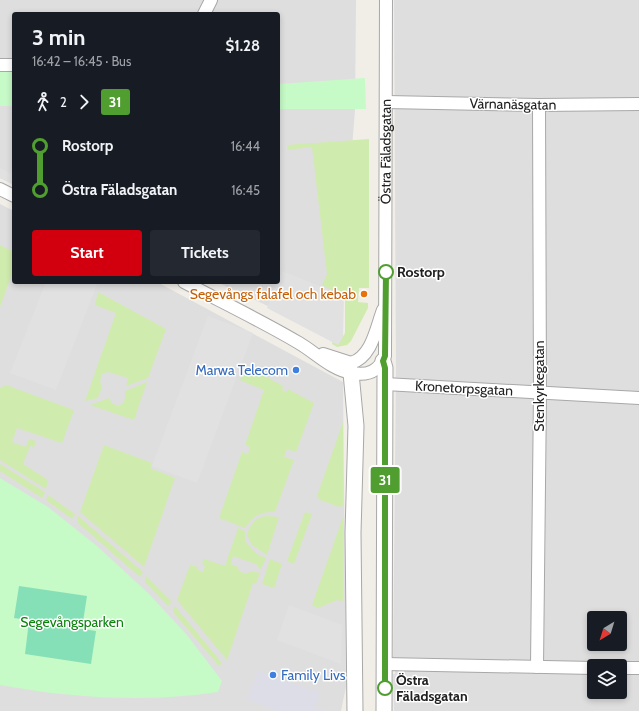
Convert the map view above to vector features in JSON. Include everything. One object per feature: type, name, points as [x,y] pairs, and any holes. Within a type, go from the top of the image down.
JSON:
[{"type":"street","points":[[205,12],[211,0]]},
{"type":"street","name":"Östra Fäladsgatan","points":[[384,711],[385,368],[383,361],[385,356],[386,302],[386,0]]},
{"type":"street","points":[[0,65],[12,66]]},
{"type":"street","name":"Värnanäsgatan","points":[[387,102],[539,105],[639,104]]},
{"type":"street","name":"Stenkyrkegatan","points":[[537,667],[540,393],[539,105]]},
{"type":"street","points":[[0,189],[12,195]]},
{"type":"street","points":[[188,284],[314,352],[334,367],[351,368],[366,374],[374,371],[383,361],[367,352],[351,368]]},
{"type":"street","name":"Östra Fäladsgatan","points":[[367,352],[386,302]]},
{"type":"street","points":[[351,368],[356,426],[353,533],[355,711]]},
{"type":"street","name":"Kronetorpsgatan","points":[[385,384],[639,398]]},
{"type":"street","points":[[384,664],[587,668]]},
{"type":"street","points":[[627,668],[639,668]]},
{"type":"shaded area","points":[[0,0],[356,0],[355,110],[337,339],[221,284],[280,284],[280,12],[12,12],[12,184],[0,178]]},
{"type":"shaded area","points":[[394,0],[639,0],[639,711],[394,711],[393,674],[395,674],[395,660],[393,659],[396,368]]},
{"type":"shaded area","points":[[0,168],[12,174],[12,183],[0,178]]},
{"type":"shaded area","points":[[0,204],[12,210],[12,284],[161,284],[343,382],[346,687],[341,711],[0,711]]},
{"type":"shaded area","points":[[282,271],[344,296],[343,337],[338,345],[267,308],[277,284],[280,284],[280,276]]},
{"type":"shaded area","points":[[45,284],[97,284],[56,390],[10,373]]},
{"type":"shaded area","points":[[208,316],[253,333],[197,483],[152,466]]},
{"type":"shaded area","points":[[289,605],[342,625],[341,664],[277,640]]},
{"type":"shaded area","points":[[258,671],[320,693],[315,708],[325,711],[279,711],[247,699]]},
{"type":"green space","points":[[0,72],[12,72],[12,106],[0,106]]},
{"type":"green space","points":[[365,78],[366,109],[280,109],[280,84]]},
{"type":"green space","points":[[369,139],[369,288],[359,288],[358,302],[368,303],[368,308],[351,341],[347,345],[337,347],[332,344],[333,339],[340,341],[345,333],[345,296],[322,285],[327,274],[312,147],[288,150],[287,145]]},
{"type":"green space","points":[[0,245],[12,251],[12,274],[0,307]]},
{"type":"green space","points":[[98,292],[166,329],[148,378],[126,386],[128,378],[108,372],[102,374],[100,381],[102,387],[98,398],[85,401],[116,313],[95,305]]},
{"type":"green space","points":[[246,366],[283,386],[282,390],[286,392],[288,389],[314,403],[296,452],[287,449],[284,457],[294,460],[275,512],[265,513],[254,517],[245,528],[219,518],[242,452],[248,454],[250,447],[245,445],[264,390],[240,380]]},
{"type":"green space","points":[[147,382],[134,420],[90,405],[109,398],[112,403],[118,406],[123,403],[125,391]]},
{"type":"green space","points":[[6,385],[74,410],[62,443],[17,428],[12,442],[26,447],[29,439],[36,441],[34,447],[30,446],[23,464],[48,480],[46,489],[0,460],[0,388]]},
{"type":"green space","points":[[343,422],[343,505],[340,507],[320,500],[317,496]]},
{"type":"green space","points":[[104,445],[152,463],[150,468],[175,478],[144,567],[80,512]]},
{"type":"green space","points":[[0,464],[45,492],[42,498],[0,471]]},
{"type":"green space","name":"Segevångsparken","points":[[0,478],[48,507],[97,546],[148,593],[187,635],[222,681],[218,692],[164,697],[109,698],[54,693],[0,685]]},
{"type":"green space","points":[[48,495],[75,514],[72,519],[46,500]]},
{"type":"green space","points":[[305,512],[312,514],[294,564],[287,561]]},
{"type":"green space","points":[[78,516],[143,572],[140,577],[78,523]]},
{"type":"green space","points":[[267,516],[279,517],[267,555],[252,545],[247,535],[256,520]]},
{"type":"green space","points":[[343,517],[343,601],[337,600],[318,608],[312,605]]},
{"type":"green space","points":[[238,528],[245,531],[245,541],[257,554],[266,558],[261,569],[258,568],[258,565],[233,556],[231,564],[238,567],[239,571],[246,574],[250,571],[260,573],[256,584],[253,583],[227,660],[177,600],[190,565],[198,567],[198,570],[203,572],[205,566],[202,564],[204,559],[225,566]]},
{"type":"green space","points":[[270,559],[282,564],[274,588],[262,584]]},
{"type":"green space","points":[[146,576],[172,602],[168,606],[145,582]]},
{"type":"green space","points":[[19,586],[87,596],[82,628],[14,618]]},
{"type":"green space","points":[[175,606],[222,663],[219,666],[173,612]]},
{"type":"green space","points":[[29,621],[96,631],[91,664],[25,654]]},
{"type":"bus line","name":"31","points":[[385,688],[385,368],[383,361],[385,356],[386,272]]},
{"type":"place","name":"Rostorp","points":[[386,272]]},
{"type":"place","name":"Segevångs falafel och kebab","points":[[364,294]]},
{"type":"place","name":"Marwa Telecom","points":[[296,370]]},
{"type":"place","name":"Family Livs","points":[[273,675]]},
{"type":"place","name":"Östra Fäladsgatan","points":[[385,688]]}]
